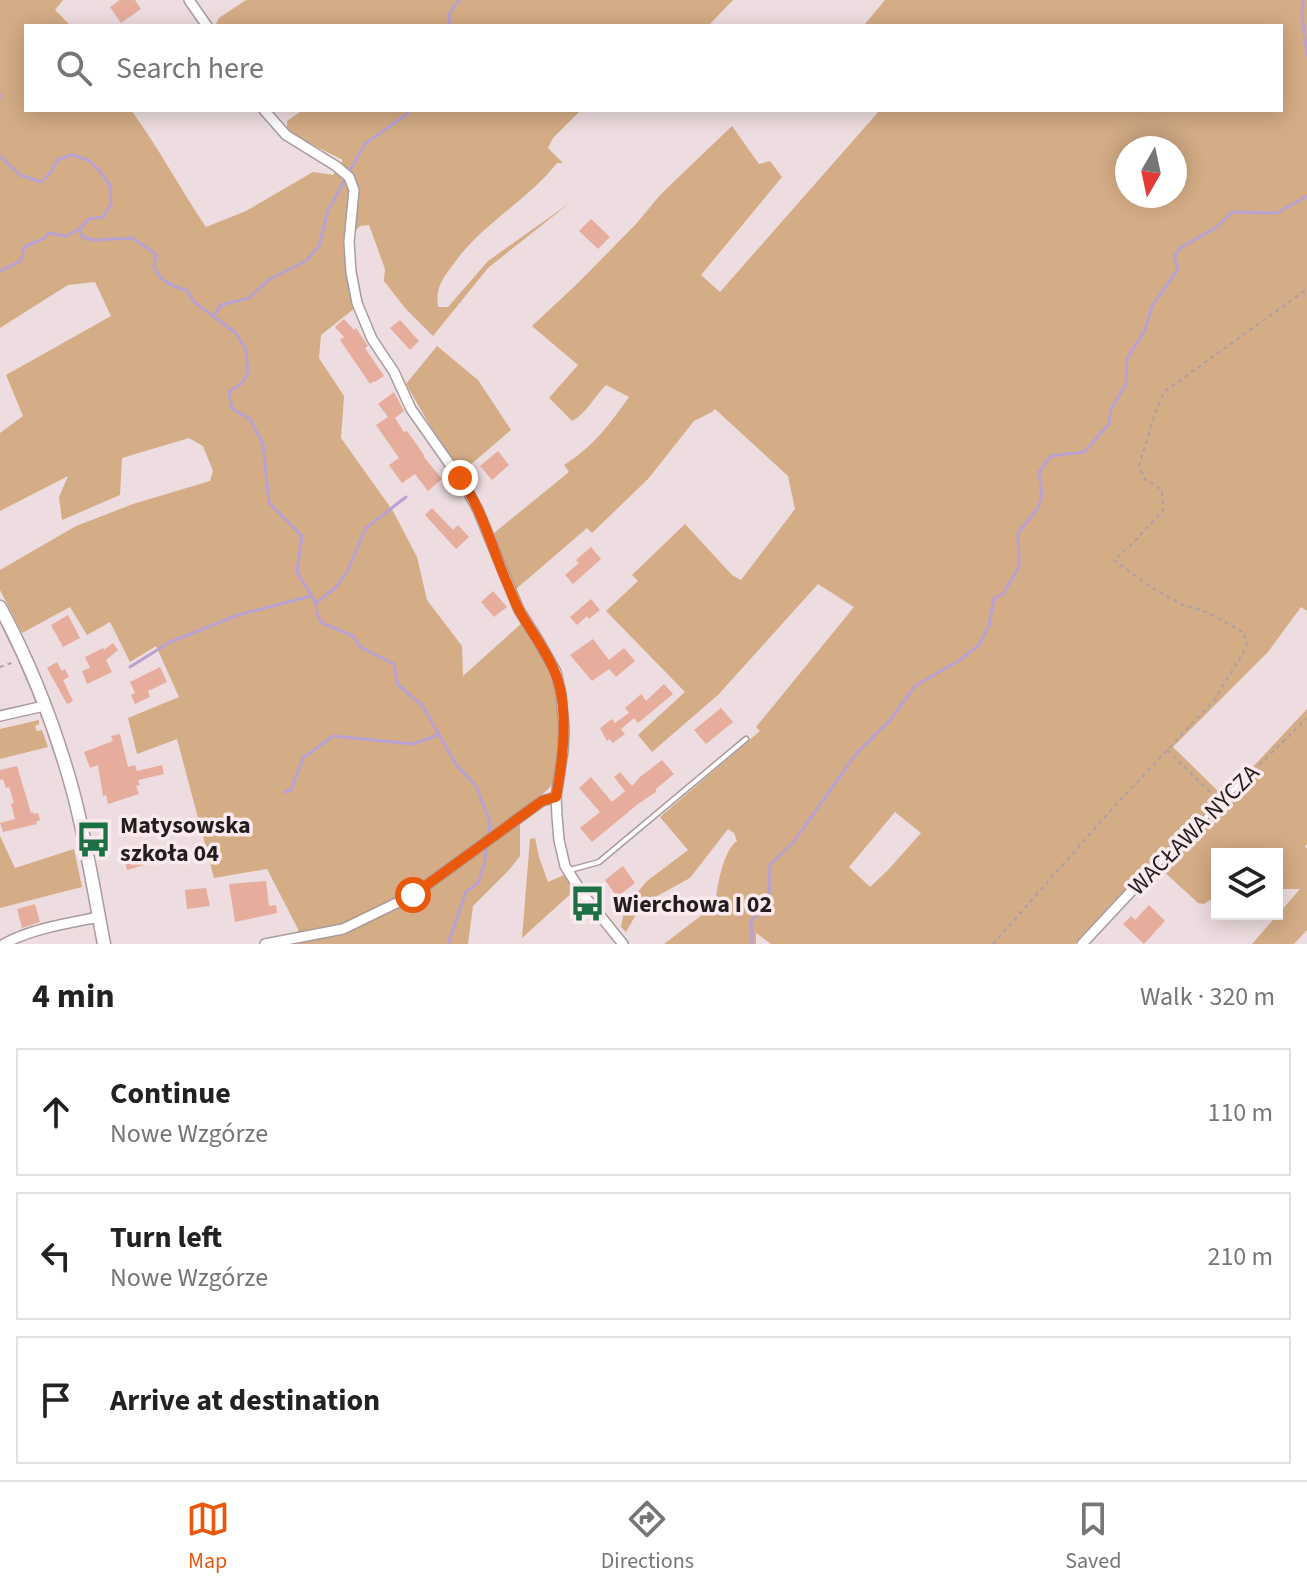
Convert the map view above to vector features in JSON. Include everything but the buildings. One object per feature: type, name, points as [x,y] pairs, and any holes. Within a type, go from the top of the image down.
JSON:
[{"type":"street","points":[[189,0],[206,24]]},
{"type":"street","points":[[266,112],[286,135],[349,177],[354,190],[349,242],[357,303],[372,339],[394,372],[411,409],[463,483],[478,510],[519,610],[556,672],[564,729],[556,797],[559,840],[565,866],[582,893],[623,944]]},
{"type":"street","points":[[0,607],[44,706],[72,789],[104,944]]},
{"type":"street","points":[[0,716],[44,706]]},
{"type":"street","points":[[265,944],[343,929],[413,895],[542,801],[556,797]]},
{"type":"street","name":"WACŁAWA NYCZA","points":[[1082,944],[1138,884]]},
{"type":"street","points":[[4,944],[33,932],[99,917]]},
{"type":"lane","points":[[568,870],[599,862],[746,739]]},
{"type":"lane","name":"WACŁAWA NYCZA","points":[[1138,884],[1241,782]]},
{"type":"path","points":[[993,944],[1166,749],[1216,698],[1243,654],[1247,643],[1243,632],[1207,612],[1183,605],[1149,586],[1114,560],[1163,510],[1162,490],[1145,479],[1139,466],[1164,392],[1307,289]]},
{"type":"path","points":[[0,667],[17,661]]},
{"type":"path","name":"WACŁAWA NYCZA","points":[[1241,782],[1307,718]]},
{"type":"path","points":[[1166,749],[1220,803]]},
{"type":"shaded area","points":[[0,0],[63,0],[55,10],[69,24],[24,24],[24,112],[132,112],[206,227],[246,211],[313,172],[333,175],[343,160],[287,132],[287,121],[300,112],[579,112],[553,138],[548,148],[563,163],[557,163],[466,248],[441,283],[438,307],[448,307],[488,261],[571,202],[488,268],[433,336],[384,281],[385,269],[369,225],[360,226],[343,241],[347,281],[355,308],[321,335],[319,358],[344,396],[341,438],[393,511],[417,557],[427,600],[462,646],[463,676],[522,623],[544,659],[553,682],[558,728],[556,774],[550,787],[520,812],[520,856],[473,906],[468,944],[299,944],[298,929],[267,869],[214,878],[177,739],[137,754],[128,718],[179,697],[156,646],[130,662],[110,622],[87,635],[70,607],[22,633],[0,590],[0,570],[76,526],[133,504],[210,481],[213,471],[203,446],[189,438],[122,458],[120,495],[62,520],[59,497],[68,476],[0,511],[0,433],[23,416],[6,375],[111,316],[95,282],[68,285],[0,328]]},
{"type":"shaded area","points":[[246,0],[733,0],[710,24],[216,24],[219,18]]},
{"type":"shaded area","points":[[885,0],[1307,0],[1307,611],[1301,607],[1268,652],[1173,747],[1223,796],[1075,944],[771,944],[756,933],[756,944],[664,944],[715,905],[724,861],[737,841],[728,829],[690,878],[638,911],[626,932],[621,927],[625,907],[647,881],[688,850],[660,817],[760,731],[756,727],[854,607],[818,584],[718,695],[652,752],[638,735],[685,692],[606,611],[638,581],[632,575],[685,524],[732,575],[741,580],[795,509],[788,476],[715,409],[694,421],[648,479],[592,533],[587,528],[516,589],[509,575],[494,533],[569,472],[564,465],[592,443],[629,397],[606,385],[586,410],[572,421],[549,398],[578,365],[532,326],[732,126],[759,164],[770,161],[782,177],[701,275],[720,292],[878,112],[1283,112],[1283,24],[865,24]],"holes":[[[895,812],[921,833],[870,887],[849,867]]]},
{"type":"shaded area","points":[[437,346],[478,380],[511,430],[462,472],[406,384]]},
{"type":"shaded area","points":[[1307,709],[1307,930],[1294,944],[1252,944],[1273,920],[1283,920],[1283,908],[1300,889],[1283,889],[1283,848],[1211,848],[1211,899],[1204,904],[1198,903],[1160,868],[1255,777],[1250,770]]},
{"type":"shaded area","points":[[39,720],[35,726],[37,731],[42,730],[48,747],[0,759],[0,729]]},
{"type":"shaded area","points":[[0,836],[15,868],[74,849],[82,887],[0,908]]},
{"type":"shaded area","points":[[535,838],[548,882],[564,875],[575,890],[522,938],[530,839]]},
{"type":"waterway","points":[[450,24],[449,14],[459,0]]},
{"type":"waterway","points":[[1303,0],[1307,55]]},
{"type":"waterway","points":[[349,172],[365,144],[408,112]]},
{"type":"waterway","points":[[0,156],[20,175],[41,182],[57,160],[72,155],[88,160],[110,185],[111,204],[103,217],[89,219],[79,229],[82,237],[94,240],[132,238],[156,254],[154,267],[160,277],[187,291],[194,302],[236,333],[246,350],[248,374],[242,383],[229,392],[232,409],[250,419],[263,444],[269,503],[302,536],[297,572],[316,603],[317,614],[322,623],[353,636],[360,647],[394,664],[398,685],[422,705],[457,766],[476,786],[490,822],[488,838]]},
{"type":"waterway","points":[[213,316],[221,305],[249,298],[270,279],[306,261],[319,246],[328,210],[346,178]]},
{"type":"waterway","points":[[752,944],[751,921],[769,899],[770,864],[792,844],[856,754],[890,720],[915,686],[979,645],[989,625],[994,598],[1003,594],[1019,567],[1018,533],[1038,508],[1042,495],[1039,472],[1051,456],[1084,452],[1109,424],[1111,409],[1126,384],[1127,359],[1145,330],[1152,306],[1178,269],[1174,257],[1180,248],[1217,227],[1232,212],[1277,213],[1307,196]]},
{"type":"waterway","points":[[0,271],[21,261],[24,247],[49,233],[66,236],[79,229]]},
{"type":"waterway","points":[[316,603],[336,587],[348,570],[366,528],[406,497]]},
{"type":"waterway","points":[[130,667],[170,642],[238,615],[311,596]]},
{"type":"waterway","points":[[285,792],[291,790],[303,758],[333,736],[413,744],[438,735]]},
{"type":"waterway","points":[[448,944],[466,892],[478,883],[487,845]]},
{"type":"place","name":"Matysowska szkoła 04","points":[[94,839]]},
{"type":"place","name":"Wierchowa I 02","points":[[587,904]]},
{"type":"route","points":[[413,895],[542,801],[556,797],[561,770],[564,729],[556,672],[519,610],[478,510],[460,478]]}]
